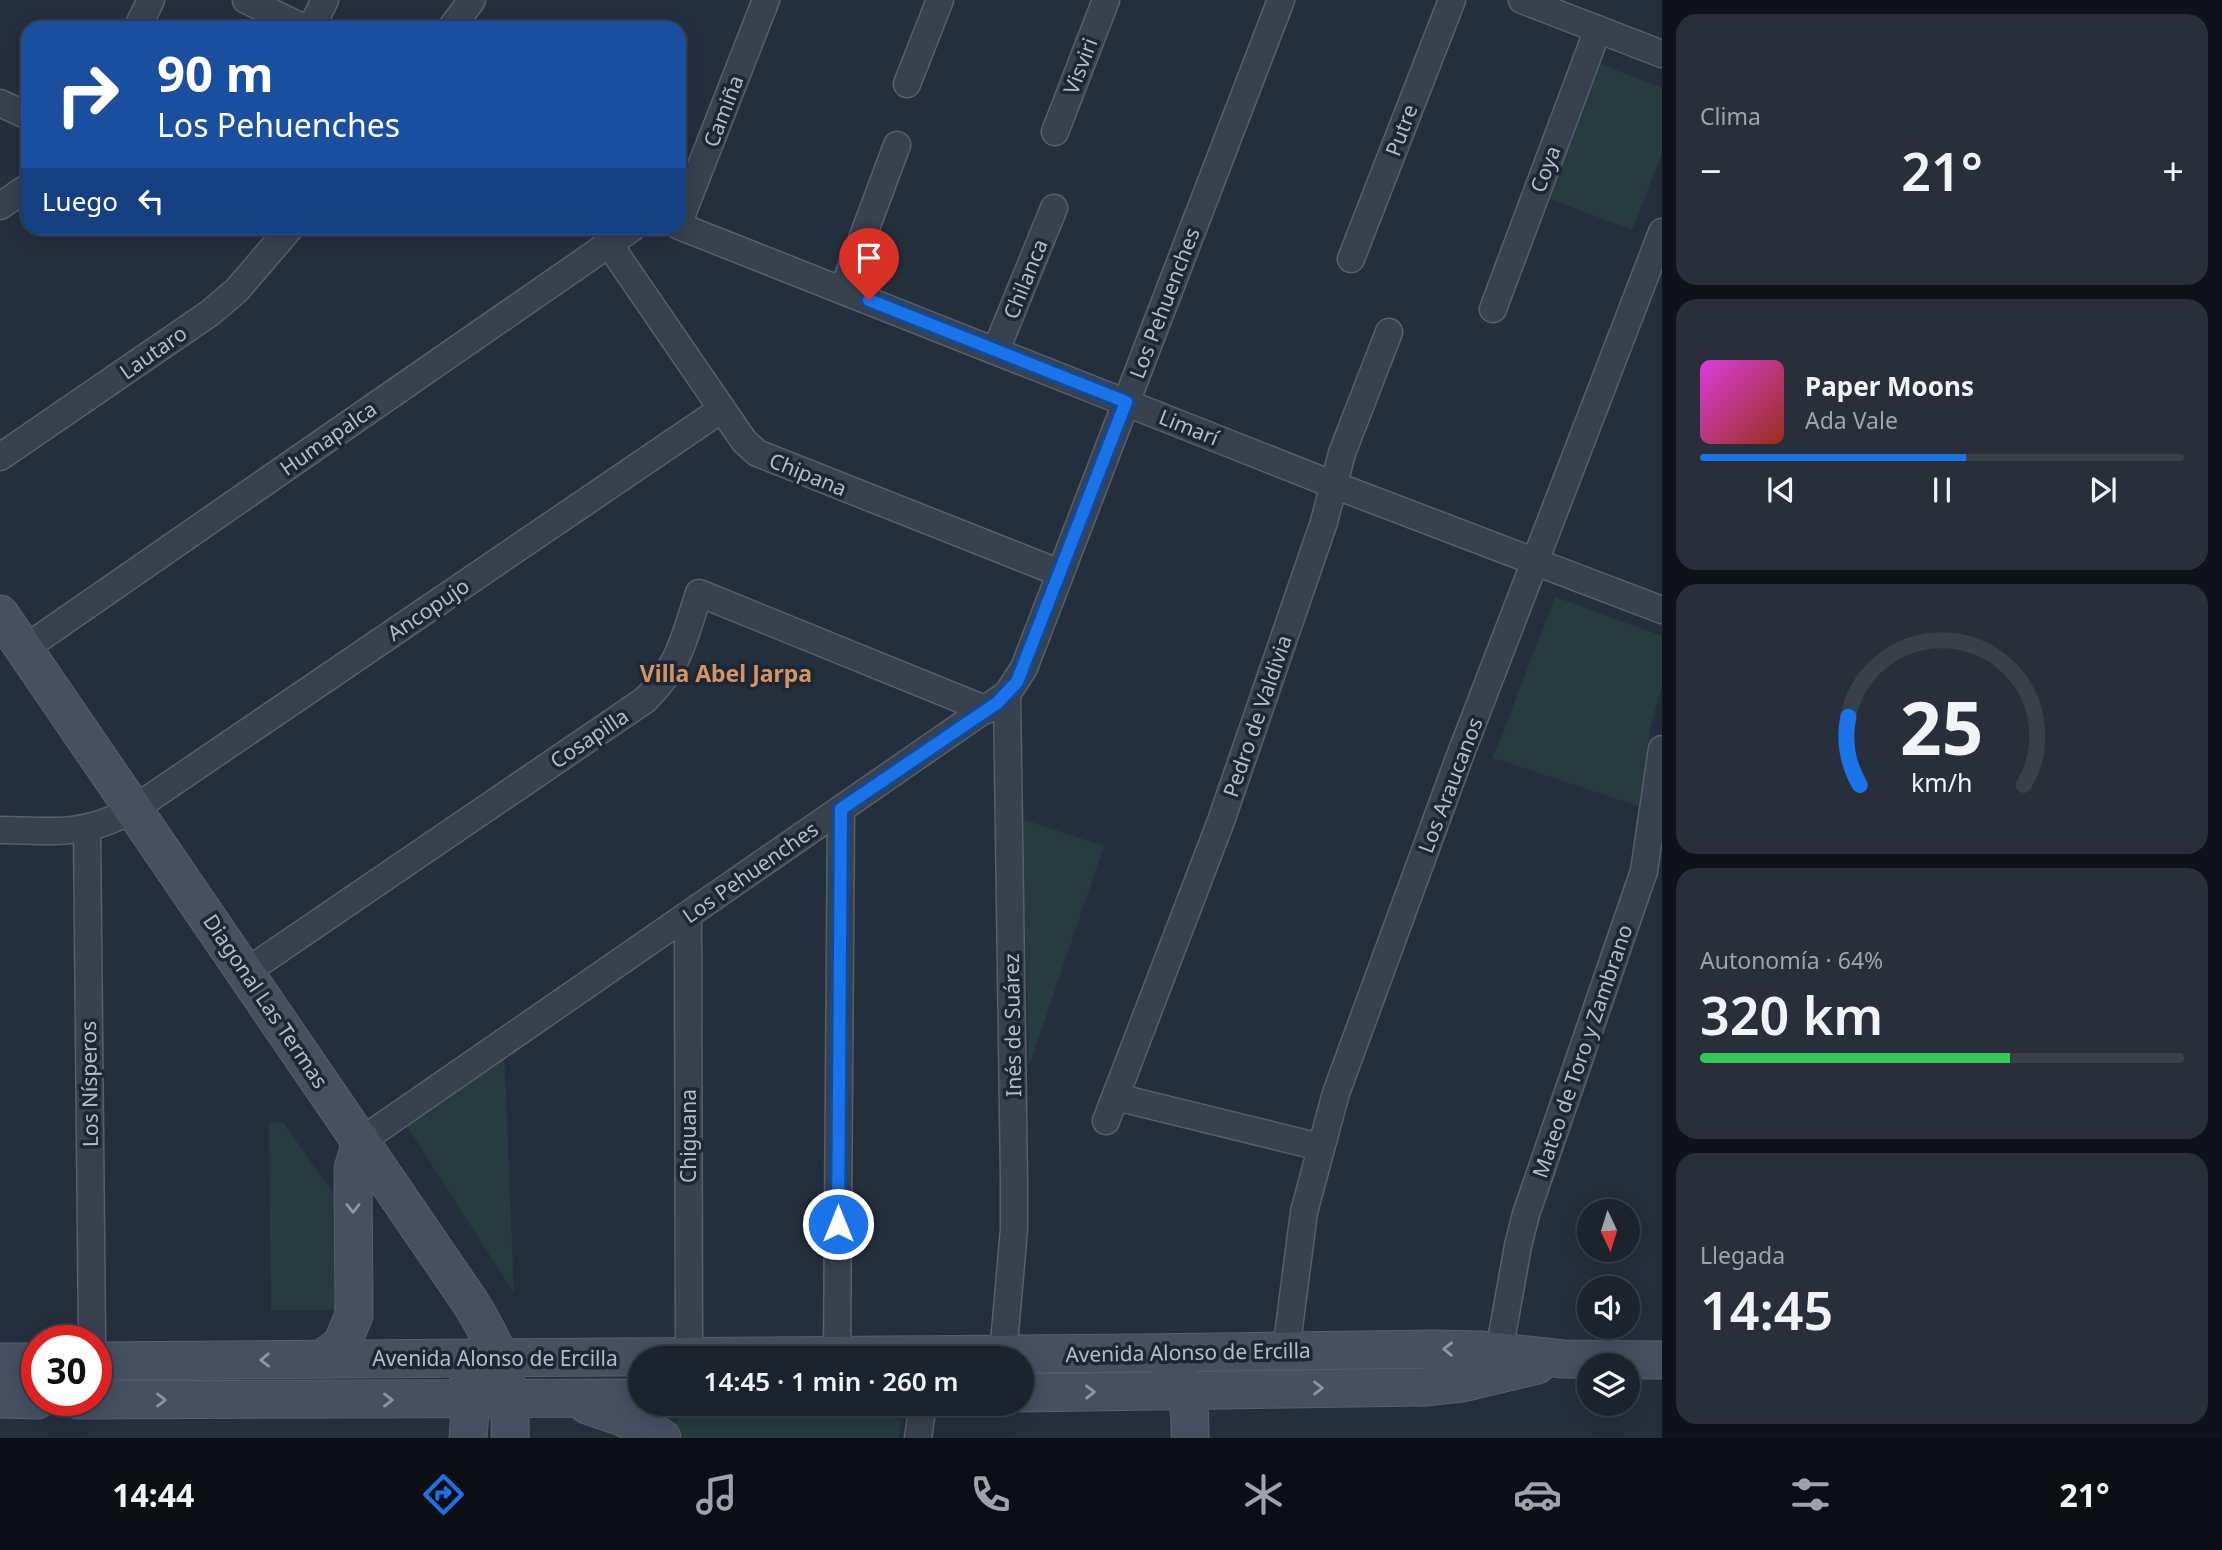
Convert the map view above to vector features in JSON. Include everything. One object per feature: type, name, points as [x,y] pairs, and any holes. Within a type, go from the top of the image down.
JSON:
[{"type":"main road","name":"Diagonal Las Termas","points":[[0,614],[480,1316],[484,1358],[510,1399],[510,1438]]},
{"type":"main road","points":[[322,1359],[342,1344],[354,1315],[353,1169],[361,1141]]},
{"type":"main road","name":"Avenida Alonso de Ercilla","points":[[1034,1355],[1434,1349],[1564,1359],[1662,1360]]},
{"type":"main road","points":[[1141,1353],[1166,1365],[1179,1377],[1186,1390],[1190,1438]]},
{"type":"main road","name":"Avenida Alonso de Ercilla","points":[[112,1361],[628,1357]]},
{"type":"main road","points":[[468,1438],[471,1399],[484,1358]]},
{"type":"main road","name":"Avenida Alonso de Ercilla","points":[[1034,1393],[1424,1387],[1462,1383],[1564,1359]]},
{"type":"main road","points":[[0,1362],[21,1362]]},
{"type":"main road","points":[[570,1398],[622,1417],[662,1438]]},
{"type":"main road","name":"Avenida Alonso de Ercilla","points":[[112,1400],[628,1398]]},
{"type":"main road","points":[[0,1399],[21,1399]]},
{"type":"street","points":[[140,21],[151,0]]},
{"type":"street","points":[[246,0],[290,21]]},
{"type":"street","points":[[314,21],[325,0]]},
{"type":"street","points":[[456,21],[472,0]]},
{"type":"street","name":"Camiña","points":[[686,206],[766,0]]},
{"type":"street","points":[[907,84],[940,0]]},
{"type":"street","name":"Visviri","points":[[1055,132],[1106,0]]},
{"type":"street","name":"Los Pehuenches","points":[[361,1141],[997,702],[1024,668],[1281,0]]},
{"type":"street","name":"Putre","points":[[1351,259],[1452,0]]},
{"type":"street","points":[[1522,0],[1662,54]]},
{"type":"street","name":"Coya","points":[[1493,309],[1598,29]]},
{"type":"street","points":[[0,103],[21,113]]},
{"type":"street","points":[[843,290],[897,145]]},
{"type":"street","points":[[0,206],[21,192]]},
{"type":"street","name":"Chilanca","points":[[996,350],[1054,208]]},
{"type":"street","name":"Limarí","points":[[686,227],[1334,485],[1662,610]]},
{"type":"street","name":"Los Araucanos","points":[[1286,1351],[1304,1212],[1320,1147],[1355,1039],[1662,232]]},
{"type":"street","name":"Lautaro","points":[[0,457],[210,313],[237,290],[284,235]]},
{"type":"street","name":"Humapalca","points":[[24,649],[622,235]]},
{"type":"street","name":"Chipana","points":[[609,244],[744,441],[757,453],[1060,573]]},
{"type":"street","name":"Pedro de Valdivia","points":[[1320,1147],[1111,1109],[1221,821],[1324,522],[1342,453],[1389,332]]},
{"type":"street","name":"Ancopujo","points":[[0,830],[87,828],[108,822],[134,809],[722,409]]},
{"type":"street","name":"Cosapilla","points":[[246,972],[645,700],[663,683],[676,663],[699,593],[997,702]]},
{"type":"street","name":"Inés de Suárez","points":[[997,702],[1014,1180],[1013,1240],[1004,1346]]},
{"type":"street","name":"Mateo de Toro y Zambrano","points":[[1499,1353],[1526,1214],[1644,871],[1662,749]]},
{"type":"street","points":[[837,1346],[841,809]]},
{"type":"street","name":"Los Nísperos","points":[[87,828],[92,1325]]},
{"type":"street","name":"Chiguana","points":[[688,915],[688,1346]]},
{"type":"street","points":[[918,1438],[921,1416]]},
{"type":"green space","points":[[1595,62],[1662,88],[1662,153],[1632,230],[1542,196]]},
{"type":"green space","points":[[1555,597],[1662,636],[1662,686],[1650,728],[1641,807],[1493,758]]},
{"type":"green space","points":[[1022,819],[1104,846],[1029,1066]]},
{"type":"green space","points":[[504,1049],[514,1293],[405,1123]]},
{"type":"green space","points":[[283,1122],[334,1195],[336,1310],[271,1310],[269,1123]]},
{"type":"green space","points":[[681,1416],[894,1416],[902,1422],[898,1438],[684,1438],[670,1427]]},
{"type":"district","name":"Villa Abel Jarpa","points":[[726,673]]},
{"type":"route","points":[[838,1224],[841,809],[997,703],[1017,682],[1126,402],[869,300]]}]
